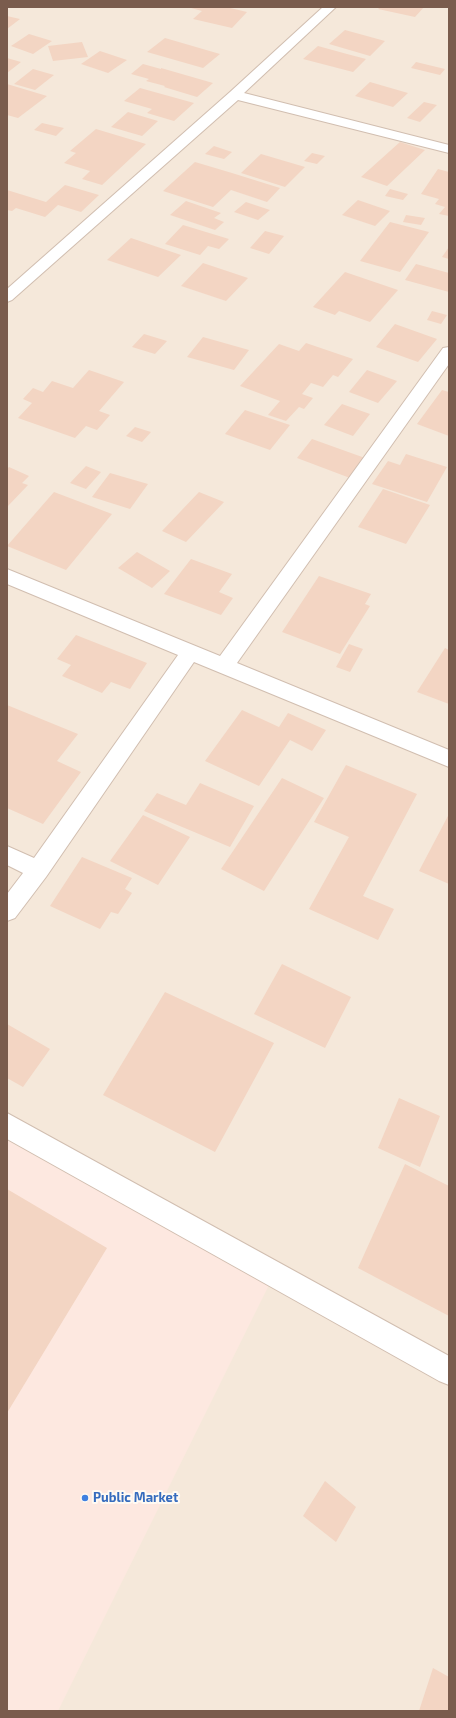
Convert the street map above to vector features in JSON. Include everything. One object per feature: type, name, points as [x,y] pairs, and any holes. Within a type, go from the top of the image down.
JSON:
[{"type":"street","points":[[7,297],[235,95],[330,7]]},
{"type":"street","points":[[235,95],[449,149]]},
{"type":"street","points":[[224,666],[449,352]]},
{"type":"street","points":[[7,576],[449,759]]},
{"type":"street","points":[[7,911],[38,870],[190,652]]},
{"type":"street","points":[[7,855],[38,870]]},
{"type":"street","points":[[7,1125],[449,1371]]},
{"type":"shaded area","points":[[7,7],[449,7],[449,1711],[7,1711]]},
{"type":"shaded area","name":"Public Market","points":[[7,1140],[269,1285],[58,1711],[7,1711]]},
{"type":"building","points":[[226,7],[247,12],[232,28],[193,19],[202,11],[191,8]]},
{"type":"building","points":[[380,7],[424,7],[415,17],[378,9]]},
{"type":"building","points":[[7,16],[20,19],[7,29]]},
{"type":"building","points":[[345,30],[385,41],[370,56],[329,44]]},
{"type":"building","points":[[29,34],[52,41],[33,54],[11,46]]},
{"type":"building","points":[[165,38],[220,54],[203,68],[147,52]]},
{"type":"building","points":[[82,42],[88,57],[53,61],[48,46]]},
{"type":"building","points":[[318,46],[366,59],[353,72],[303,59]]},
{"type":"building","points":[[100,51],[127,60],[108,73],[81,64]]},
{"type":"building","points":[[7,58],[21,62],[7,73]]},
{"type":"building","points":[[416,62],[445,69],[440,75],[411,68]]},
{"type":"building","points":[[143,64],[213,83],[197,97],[146,81],[149,79],[131,74]]},
{"type":"building","points":[[33,69],[54,75],[35,90],[14,84]]},
{"type":"building","points":[[370,82],[408,93],[393,107],[355,96]]},
{"type":"building","points":[[7,84],[47,96],[18,118],[7,115]]},
{"type":"building","points":[[140,88],[194,103],[174,121],[147,113],[152,109],[124,101]]},
{"type":"building","points":[[424,102],[437,105],[420,122],[407,118]]},
{"type":"building","points":[[128,112],[158,121],[142,136],[111,127]]},
{"type":"building","points":[[42,123],[64,128],[56,136],[34,130]]},
{"type":"building","points":[[96,129],[146,144],[102,185],[82,179],[90,171],[64,163],[76,153],[70,151]]},
{"type":"building","points":[[400,142],[425,150],[387,186],[361,177]]},
{"type":"building","points":[[214,146],[232,152],[224,159],[205,154]]},
{"type":"building","points":[[312,153],[325,156],[317,164],[304,161]]},
{"type":"building","points":[[261,154],[305,167],[285,187],[241,173]]},
{"type":"building","points":[[195,162],[280,188],[267,202],[231,190],[213,207],[163,191]]},
{"type":"building","points":[[438,169],[449,172],[449,216],[439,214],[445,207],[435,204],[439,199],[421,194]]},
{"type":"building","points":[[65,185],[99,195],[81,212],[58,205],[45,217],[16,208],[12,211],[7,210],[7,190],[46,202]]},
{"type":"building","points":[[390,189],[408,194],[403,200],[385,196]]},
{"type":"building","points":[[358,200],[390,211],[375,226],[342,215]]},
{"type":"building","points":[[186,201],[221,213],[214,218],[224,222],[215,230],[170,215]]},
{"type":"building","points":[[246,202],[270,210],[258,220],[234,212]]},
{"type":"building","points":[[406,215],[425,218],[421,225],[403,222]]},
{"type":"building","points":[[390,222],[429,232],[400,272],[360,261]]},
{"type":"building","points":[[183,225],[229,239],[219,249],[208,246],[200,255],[165,244]]},
{"type":"building","points":[[265,231],[284,236],[269,254],[250,248]]},
{"type":"building","points":[[131,238],[181,255],[158,277],[107,260]]},
{"type":"building","points":[[449,247],[449,259],[442,257]]},
{"type":"building","points":[[203,263],[248,278],[226,301],[181,286]]},
{"type":"building","points":[[416,264],[449,273],[449,292],[405,280]]},
{"type":"building","points":[[345,272],[398,290],[370,322],[339,311],[335,315],[313,307]]},
{"type":"building","points":[[432,311],[447,315],[441,324],[427,320]]},
{"type":"building","points":[[395,324],[437,339],[418,362],[376,347]]},
{"type":"building","points":[[144,334],[167,341],[155,354],[132,347]]},
{"type":"building","points":[[203,337],[249,350],[234,370],[187,357]]},
{"type":"building","points":[[306,343],[353,359],[338,377],[333,375],[323,387],[311,383],[302,394],[313,398],[304,409],[299,407],[286,421],[268,415],[280,401],[240,386],[279,344],[299,351]]},
{"type":"building","points":[[89,370],[124,382],[99,411],[110,415],[97,430],[86,426],[75,438],[18,418],[32,403],[23,399],[33,388],[43,392],[52,381],[73,388]]},
{"type":"building","points":[[367,370],[397,381],[378,403],[349,392]]},
{"type":"building","points":[[442,390],[449,392],[449,436],[417,424]]},
{"type":"building","points":[[342,404],[370,414],[353,436],[324,425]]},
{"type":"building","points":[[245,410],[290,425],[270,450],[225,434]]},
{"type":"building","points":[[135,427],[151,432],[142,442],[126,436]]},
{"type":"building","points":[[312,439],[365,458],[350,478],[297,458]]},
{"type":"building","points":[[406,454],[447,467],[427,502],[372,484],[388,461],[400,465]]},
{"type":"building","points":[[86,466],[101,472],[86,489],[70,483]]},
{"type":"building","points":[[9,467],[29,476],[22,483],[28,485],[7,507],[7,469]]},
{"type":"building","points":[[110,473],[148,484],[130,509],[92,497]]},
{"type":"building","points":[[383,489],[430,505],[406,544],[358,527]]},
{"type":"building","points":[[54,492],[112,514],[66,570],[7,546]]},
{"type":"building","points":[[199,492],[224,502],[186,542],[162,531]]},
{"type":"building","points":[[137,552],[170,571],[152,588],[118,568]]},
{"type":"building","points":[[191,559],[232,574],[219,592],[233,598],[221,615],[164,594]]},
{"type":"building","points":[[319,576],[371,594],[365,604],[370,606],[340,654],[282,632]]},
{"type":"building","points":[[76,635],[147,663],[130,689],[111,682],[102,693],[62,676],[71,665],[57,659]]},
{"type":"building","points":[[349,644],[363,649],[350,672],[336,667]]},
{"type":"building","points":[[445,648],[449,650],[449,704],[417,692]]},
{"type":"building","points":[[7,705],[78,734],[57,761],[81,772],[43,824],[7,808]]},
{"type":"building","points":[[242,710],[279,727],[288,713],[326,730],[312,751],[290,740],[259,786],[205,761]]},
{"type":"building","points":[[346,765],[417,794],[363,896],[394,909],[378,940],[309,909],[349,837],[314,822]]},
{"type":"building","points":[[282,778],[324,798],[264,891],[221,869]]},
{"type":"building","points":[[200,783],[254,806],[230,847],[144,811],[157,793],[186,805]]},
{"type":"building","points":[[449,814],[449,884],[419,871]]},
{"type":"building","points":[[143,815],[190,837],[158,885],[110,861]]},
{"type":"building","points":[[82,857],[132,878],[125,889],[132,893],[118,914],[111,912],[100,929],[50,906]]},
{"type":"building","points":[[282,964],[351,997],[325,1048],[254,1014]]},
{"type":"building","points":[[165,992],[274,1043],[215,1152],[103,1095]]},
{"type":"building","points":[[7,1024],[50,1049],[23,1087],[7,1078]]},
{"type":"building","points":[[399,1098],[440,1116],[420,1167],[378,1148]]},
{"type":"building","points":[[405,1164],[449,1186],[449,1316],[358,1268]]},
{"type":"building","points":[[7,1189],[107,1248],[7,1413]]},
{"type":"building","points":[[325,1481],[356,1507],[336,1542],[303,1516]]},
{"type":"building","points":[[433,1668],[449,1677],[449,1711],[419,1711]]},
{"type":"place","name":"Public Market","points":[[85,1498]]}]
